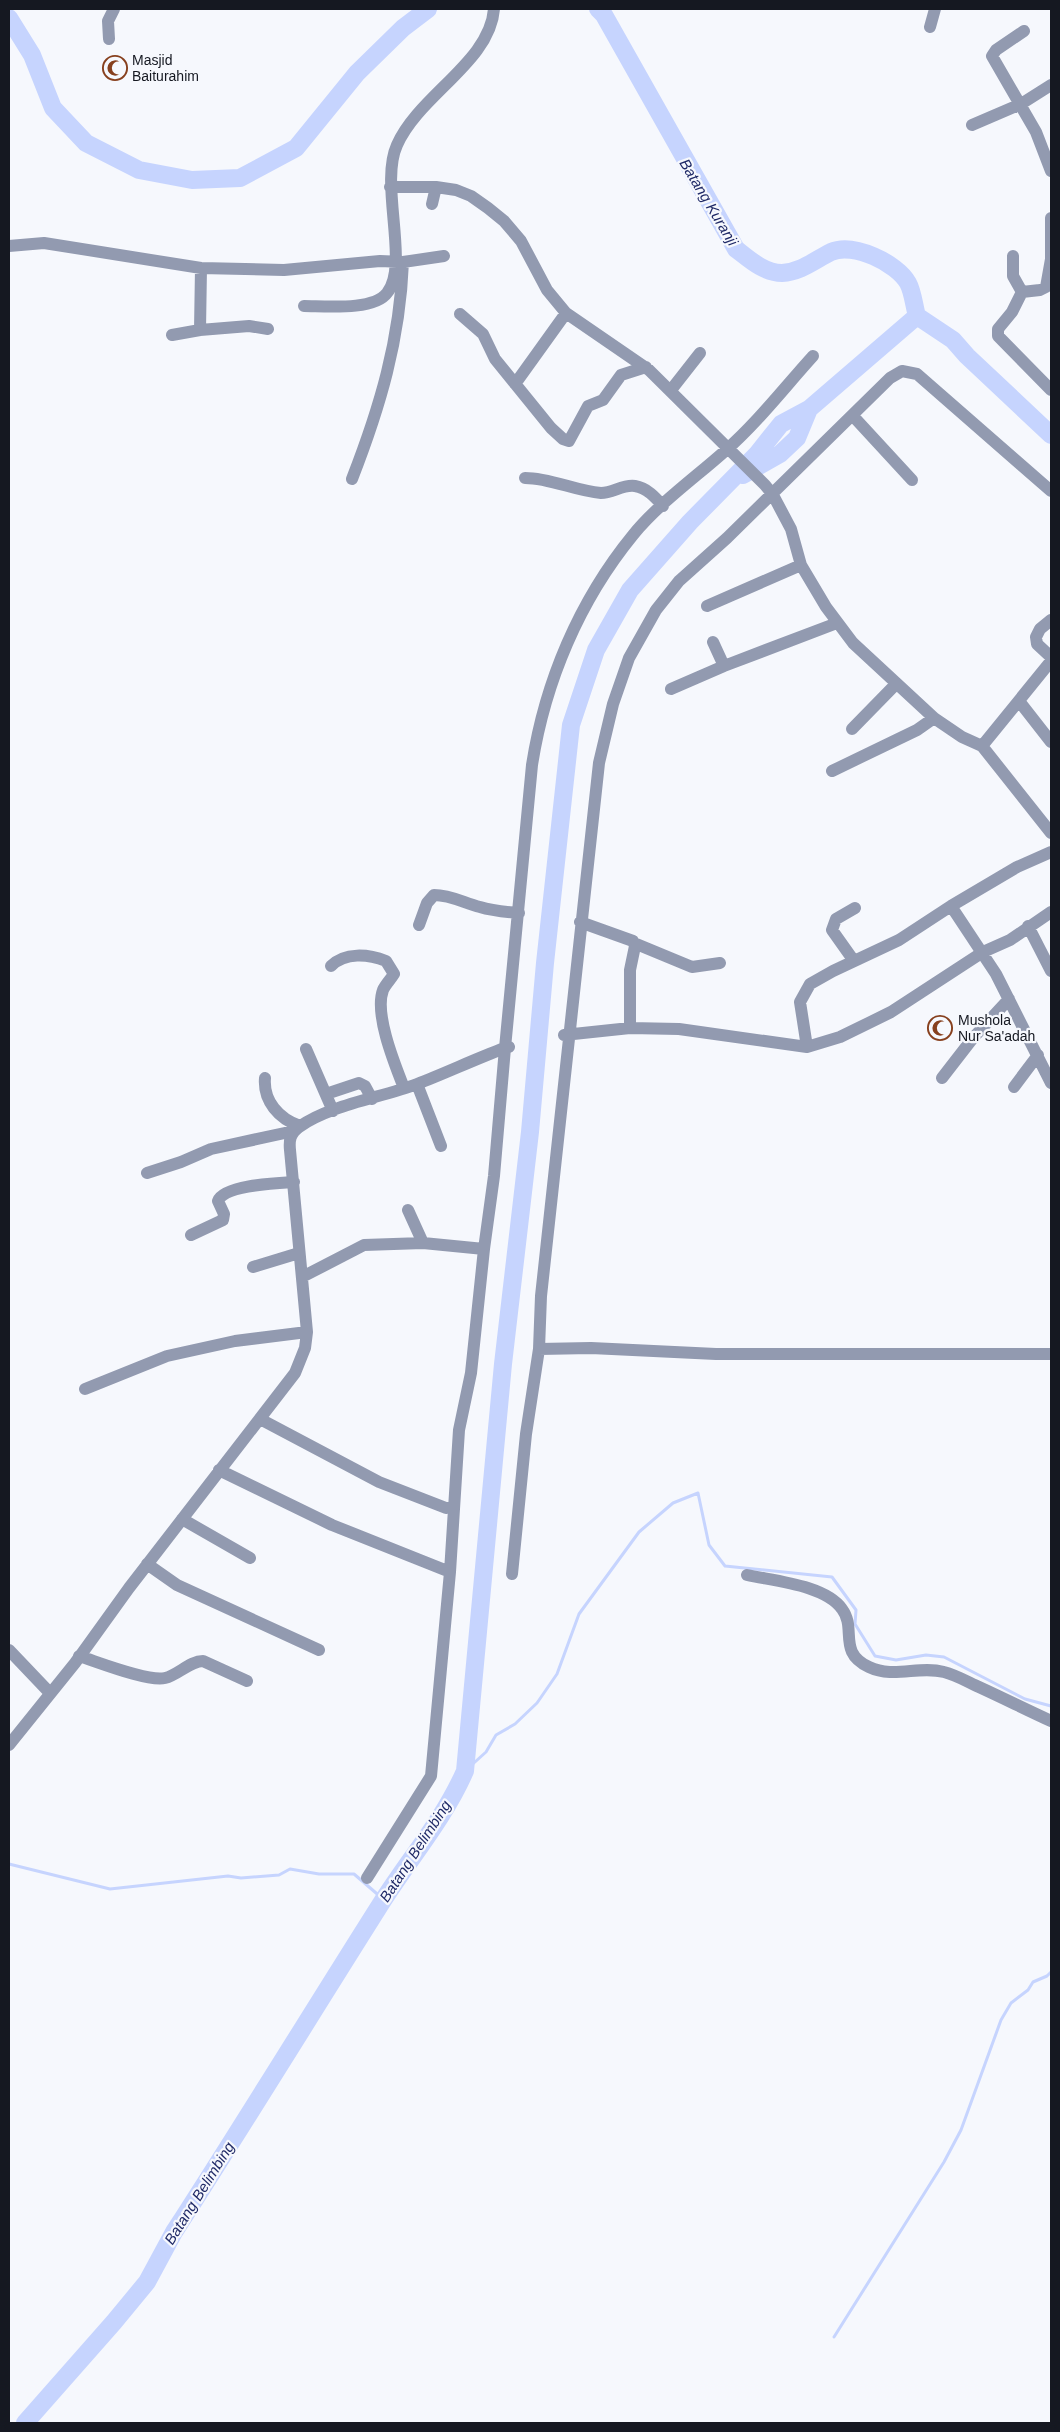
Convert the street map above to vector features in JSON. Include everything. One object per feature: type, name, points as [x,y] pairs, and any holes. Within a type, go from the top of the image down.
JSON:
[{"type":"street","points":[[109,39],[108,21],[114,9]]},
{"type":"street","points":[[352,480],[374,422],[393,354],[399,262],[390,187],[392,163],[396,147],[402,133],[423,106],[485,40],[493,21],[494,9]]},
{"type":"street","points":[[930,28],[935,9]]},
{"type":"street","points":[[1024,31],[992,54],[1036,132],[1051,171]]},
{"type":"street","points":[[972,124],[1020,104],[1051,85]]},
{"type":"street","points":[[390,187],[436,187],[456,190],[471,196],[504,221],[521,241],[547,290],[566,313],[646,367],[769,490],[791,529],[801,565],[837,622],[853,643],[934,718],[962,737],[982,746],[1051,833]]},
{"type":"street","points":[[432,204],[436,187]]},
{"type":"street","points":[[1022,292],[1040,290],[1046,287],[1051,259],[1051,218]]},
{"type":"street","points":[[9,246],[44,243],[201,268],[284,270],[380,261],[399,262],[444,256]]},
{"type":"street","points":[[1013,256],[1013,276],[1022,292]]},
{"type":"street","points":[[304,306],[362,305],[380,300],[392,288],[399,262]]},
{"type":"street","points":[[200,330],[201,268]]},
{"type":"street","points":[[1022,292],[1012,312],[998,329],[998,336],[1051,390]]},
{"type":"street","points":[[515,384],[566,313]]},
{"type":"street","points":[[460,314],[483,334],[495,359],[551,428],[563,439],[569,441],[588,406],[603,400],[621,376],[646,367]]},
{"type":"street","points":[[172,335],[200,330],[249,326],[268,329]]},
{"type":"street","points":[[671,390],[700,354]]},
{"type":"street","points":[[367,1878],[431,1776],[450,1572],[459,1430],[471,1373],[494,1176],[532,765],[538,725],[546,698],[573,633],[596,589],[633,534],[663,506],[730,452],[813,356]]},
{"type":"street","points":[[512,1574],[526,1434],[539,1349],[541,1296],[567,1034],[599,763],[613,704],[629,658],[656,610],[680,582],[769,490],[852,416],[890,378],[902,371],[918,374],[1051,491]]},
{"type":"street","points":[[852,416],[912,480]]},
{"type":"street","points":[[524,478],[557,482],[607,493],[634,486],[649,491],[663,506]]},
{"type":"street","points":[[707,606],[801,565]]},
{"type":"street","points":[[1051,620],[1040,629],[1036,637],[1037,644],[1051,657]]},
{"type":"street","points":[[671,689],[837,622]]},
{"type":"street","points":[[713,642],[724,666]]},
{"type":"street","points":[[982,746],[1051,661]]},
{"type":"street","points":[[852,729],[896,684]]},
{"type":"street","points":[[1019,701],[1051,742]]},
{"type":"street","points":[[832,771],[917,730],[934,718]]},
{"type":"street","points":[[807,1048],[800,1002],[805,990],[818,978],[899,940],[951,906],[1017,867],[1051,852]]},
{"type":"street","points":[[419,925],[427,904],[434,895],[454,898],[502,912],[519,913]]},
{"type":"street","points":[[951,906],[983,952],[1010,999],[1051,1083]]},
{"type":"street","points":[[854,961],[832,930],[836,919],[856,908]]},
{"type":"street","points":[[567,1034],[630,1028],[679,1029],[807,1048],[840,1036],[891,1012],[983,952],[1010,940],[1051,912]]},
{"type":"street","points":[[580,922],[631,940],[634,944],[692,967],[720,963]]},
{"type":"street","points":[[1028,926],[1051,971]]},
{"type":"street","points":[[630,1028],[630,970],[634,944]]},
{"type":"street","points":[[331,966],[344,956],[362,956],[386,961],[394,974],[383,990],[382,1019],[386,1038],[404,1088]]},
{"type":"street","points":[[942,1078],[973,1038],[1010,999]]},
{"type":"street","points":[[147,1173],[181,1162],[211,1149],[297,1128],[333,1111],[417,1084],[463,1063],[507,1048]]},
{"type":"street","points":[[306,1049],[333,1111]]},
{"type":"street","points":[[1014,1087],[1038,1055]]},
{"type":"street","points":[[266,1078],[264,1090],[272,1107],[297,1128]]},
{"type":"street","points":[[326,1094],[359,1083],[365,1086],[372,1098]]},
{"type":"street","points":[[417,1084],[441,1146]]},
{"type":"street","points":[[9,1745],[49,1692],[80,1656],[219,1470],[295,1373],[305,1348],[307,1332],[289,1139],[297,1128]]},
{"type":"street","points":[[192,1235],[223,1220],[224,1214],[218,1201],[221,1196],[254,1186],[294,1182]]},
{"type":"street","points":[[408,1210],[424,1244]]},
{"type":"street","points":[[302,1276],[364,1245],[424,1244],[484,1249]]},
{"type":"street","points":[[253,1267],[300,1254]]},
{"type":"street","points":[[86,1389],[167,1356],[234,1341],[307,1332]]},
{"type":"street","points":[[539,1349],[591,1348],[716,1354],[1051,1354]]},
{"type":"street","points":[[260,1418],[379,1482],[446,1508],[454,1506]]},
{"type":"street","points":[[219,1470],[332,1525],[450,1572]]},
{"type":"street","points":[[182,1519],[250,1558]]},
{"type":"street","points":[[148,1564],[177,1585],[319,1650]]},
{"type":"street","points":[[747,1575],[793,1584],[831,1599],[843,1610],[848,1625],[850,1648],[857,1659],[867,1666],[892,1674],[918,1670],[945,1672],[1051,1721]]},
{"type":"street","points":[[9,1650],[49,1692]]},
{"type":"street","points":[[80,1656],[156,1679],[174,1675],[203,1661],[247,1681]]},
{"type":"waterway","name":"Batang Kuranji","points":[[9,18],[32,55],[53,108],[86,143],[139,170],[192,180],[240,178],[296,148],[357,73],[403,28],[428,9]]},
{"type":"waterway","name":"Batang Kuranji","points":[[598,9],[604,15],[736,249],[763,268],[782,273],[802,268],[831,252],[840,250],[862,252],[885,262],[894,268],[908,283],[917,316],[953,340],[967,356],[1051,435]]},
{"type":"waterway","points":[[25,2423],[147,2282],[174,2232],[382,1902],[437,1822],[457,1789],[465,1771],[503,1364],[530,1132],[545,963],[571,725],[596,650],[630,590],[690,522],[757,454],[781,424],[809,409],[917,316]]},
{"type":"waterway","points":[[743,475],[780,454],[797,438],[809,409]]},
{"type":"waterway","name":"Batang Belimbing","points":[[465,1771],[486,1752],[496,1735],[515,1724],[537,1703],[557,1674],[579,1614],[639,1532],[673,1503],[698,1493],[709,1545],[725,1566],[832,1577],[856,1610],[855,1624],[875,1656],[896,1660],[926,1655],[944,1657],[1025,1699],[1051,1706]]},
{"type":"waterway","points":[[9,1864],[110,1889],[228,1876],[241,1878],[279,1875],[290,1869],[319,1874],[354,1874],[383,1899]]},
{"type":"waterway","points":[[834,2337],[944,2162],[961,2130],[1001,2020],[1011,2003],[1028,1990],[1033,1982],[1047,1976],[1051,1972]]},
{"type":"place","name":"Masjid Baiturahim","points":[[115,68]]},
{"type":"place","name":"Mushola Nur Sa'adah","points":[[940,1028]]}]
